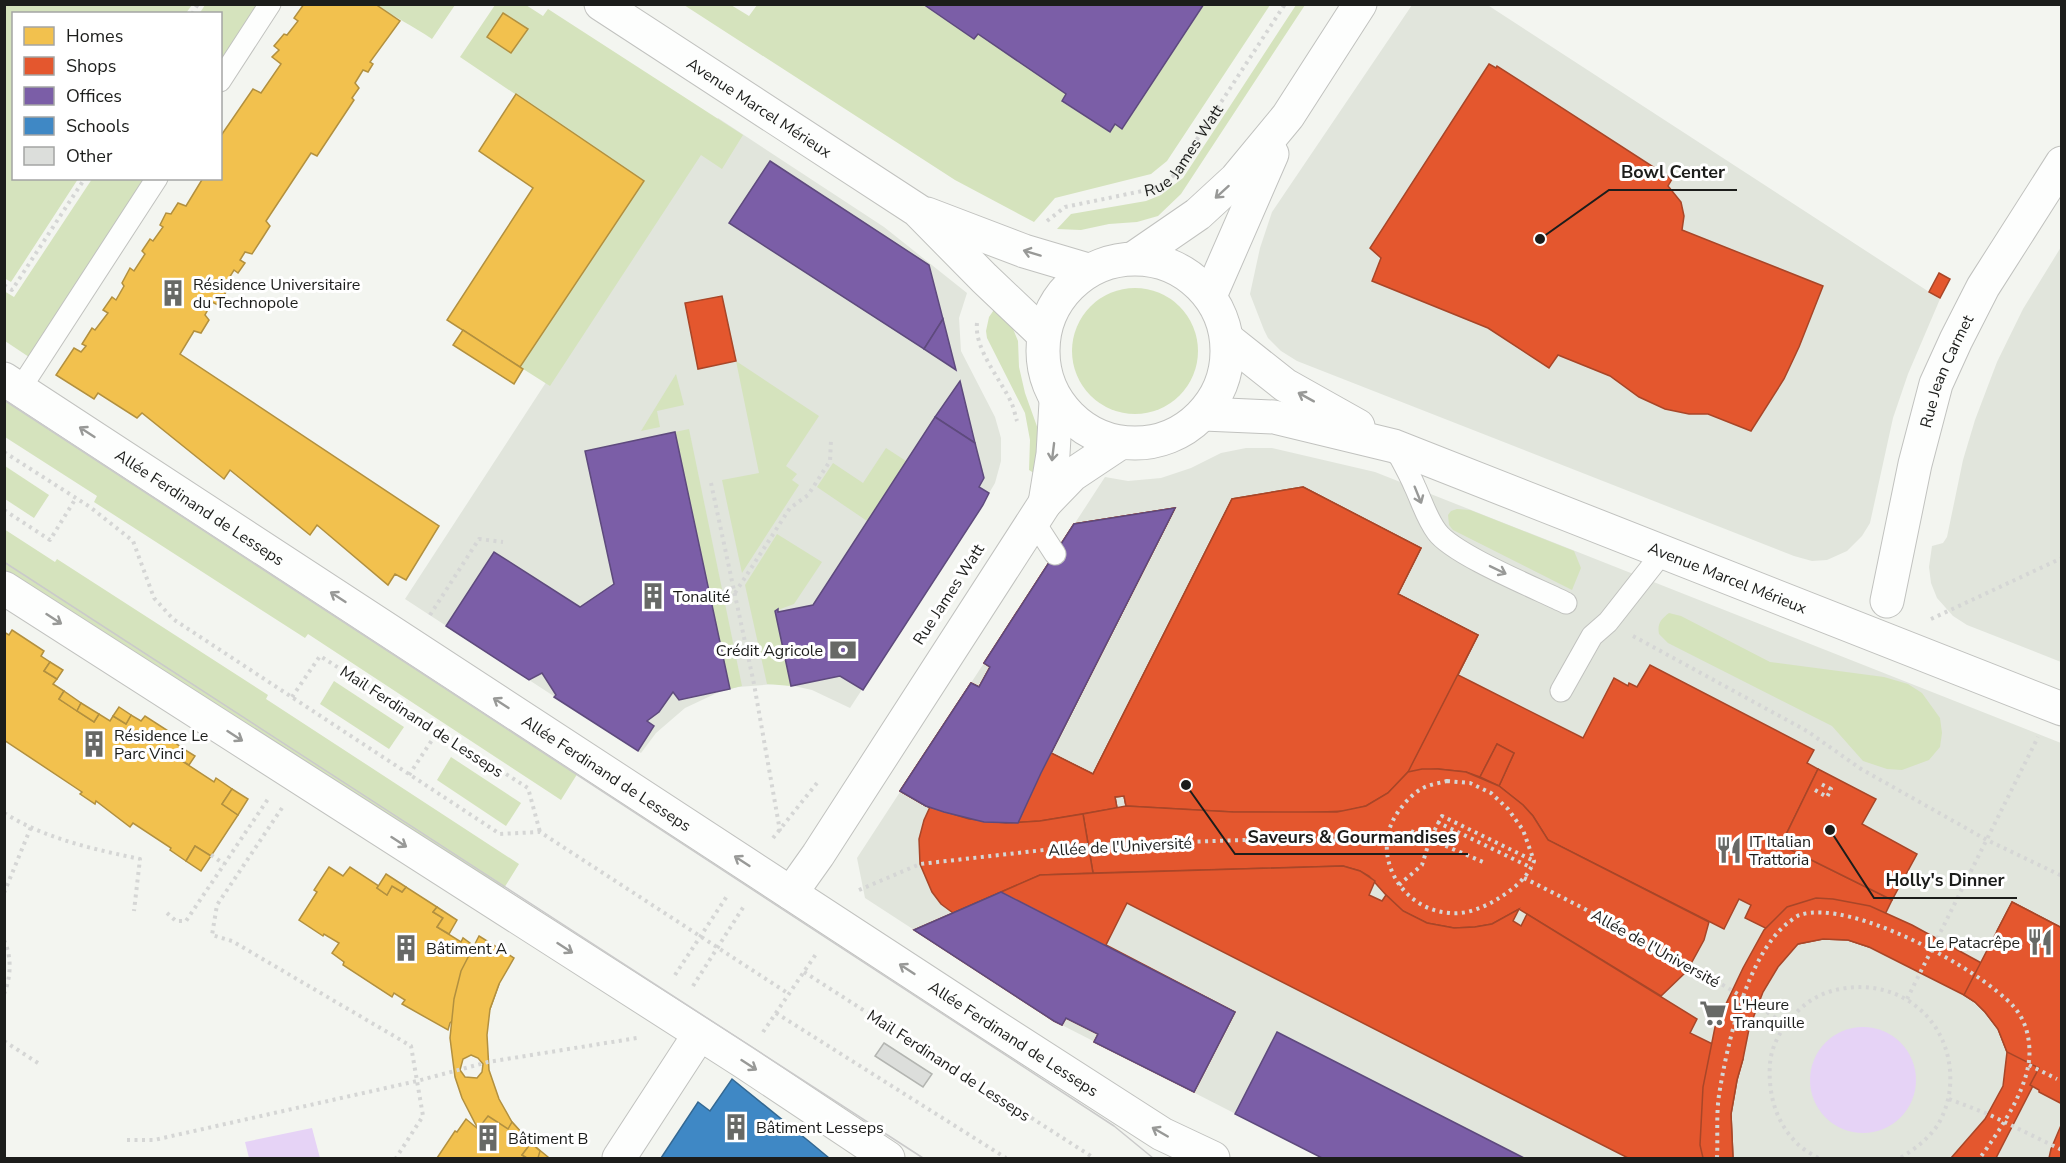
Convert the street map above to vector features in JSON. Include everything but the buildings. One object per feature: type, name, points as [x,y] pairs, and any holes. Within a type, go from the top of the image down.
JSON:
[{"type":"street","name":"Avenue Marcel Mérieux","points":[[601,4],[917,210],[1024,251],[1088,270]]},
{"type":"street","points":[[1134,258],[1198,214],[1236,179],[1288,116],[1360,4]]},
{"type":"street","points":[[1210,296],[1288,116]]},
{"type":"street","name":"Rue Jean Carmet","points":[[1887,601],[1915,464],[1936,384],[1983,287],[2061,163]]},
{"type":"street","name":"Avenue Marcel Mérieux","points":[[917,210],[1043,334]]},
{"type":"street","points":[[1134,258],[1163,263],[1189,276],[1210,296],[1221,316],[1227,339],[1227,366],[1219,392],[1204,414],[1186,429],[1166,439],[1143,444],[1120,443],[1095,435],[1073,421],[1056,402],[1046,380],[1042,357],[1043,334],[1052,308],[1067,287],[1088,270],[1111,261],[1134,258]]},
{"type":"street","name":"Avenue Marcel Mérieux","points":[[1227,339],[1285,385],[1394,446],[2058,708]]},
{"type":"street","name":"Allée Ferdinand de Lesseps","points":[[12,384],[765,860],[791,893],[1162,1134],[1213,1158]]},
{"type":"street","name":"Rue James Watt","points":[[1039,512],[1053,454],[1056,402]]},
{"type":"street","name":"Avenue Marcel Mérieux","points":[[1204,414],[1274,417],[1394,446]]},
{"type":"street","name":"Rue James Watt","points":[[791,893],[818,855],[1039,512],[1072,475],[1120,443]]},
{"type":"street","points":[[4,588],[744,1062],[888,1158]]},
{"type":"street","points":[[619,1158],[686,1026]]},
{"type":"lane","points":[[222,78],[270,4]]},
{"type":"lane","points":[[12,384],[156,180]]},
{"type":"lane","points":[[1394,446],[1426,513],[1438,533],[1447,542],[1479,561],[1566,603]]},
{"type":"lane","points":[[1039,512],[1055,554]]},
{"type":"lane","points":[[1561,691],[1592,636],[1608,622],[1663,552]]},
{"type":"path","name":"Rue James Watt","points":[[1044,225],[1050,217],[1065,207],[1152,189],[1173,176],[1285,4]]},
{"type":"path","points":[[4,285],[12,290],[84,180]]},
{"type":"path","points":[[979,317],[977,335],[1011,403],[1018,425]]},
{"type":"path","points":[[735,593],[789,508],[808,495],[830,461],[831,440]]},
{"type":"path","points":[[4,452],[76,498],[133,541],[154,598],[173,619],[500,834],[540,832],[789,994]]},
{"type":"path","points":[[711,483],[754,684],[780,831]]},
{"type":"path","points":[[4,510],[50,540],[76,498]]},
{"type":"path","points":[[425,624],[479,539],[503,542]]},
{"type":"path","points":[[1888,641],[1951,608],[2061,558]]},
{"type":"path","points":[[1608,622],[1807,731],[1861,769],[1987,840],[2061,876]]},
{"type":"path","name":"Mail Ferdinand de Lesseps","points":[[292,697],[320,656],[528,788],[540,832]]},
{"type":"path","points":[[1908,999],[1987,840],[2058,708]]},
{"type":"path","points":[[410,775],[438,731]]},
{"type":"path","points":[[686,1026],[718,948],[780,831],[823,776]]},
{"type":"path","points":[[1447,781],[1470,783],[1491,793],[1508,809],[1523,830],[1534,861],[1532,868],[1524,878],[1505,895],[1469,912],[1449,914],[1430,909],[1412,900],[1399,885],[1391,872],[1387,842],[1393,820],[1406,801],[1425,787],[1447,781]]},
{"type":"path","points":[[1815,790],[1827,797],[1830,789],[1821,784]]},
{"type":"path","points":[[166,913],[176,921],[186,921],[269,798]]},
{"type":"path","points":[[284,805],[217,905],[212,935],[232,941],[411,1046],[423,1116],[396,1158]]},
{"type":"path","points":[[4,813],[73,844],[140,859],[134,911]]},
{"type":"path","points":[[1399,885],[1422,865],[1430,839],[1442,816],[1534,861]]},
{"type":"path","points":[[1437,822],[1532,868]]},
{"type":"path","points":[[4,893],[31,827]]},
{"type":"path","points":[[1412,831],[1483,862]]},
{"type":"path","name":"Allée de l'Université","points":[[859,890],[920,864],[1088,845],[1277,839],[1387,842]]},
{"type":"path","points":[[212,855],[224,864]]},
{"type":"path","name":"Allée de l'Université","points":[[1524,878],[1616,924],[1785,1023]]},
{"type":"path","points":[[670,981],[731,890]]},
{"type":"path","points":[[1717,1158],[1719,1096],[1735,1024],[1755,965],[1777,931],[1799,915],[1826,912],[1887,929],[1921,944],[1960,966],[2015,1008],[2026,1026],[2030,1046],[2028,1072],[1997,1133],[1980,1158]]},
{"type":"path","points":[[4,940],[10,971],[4,994]]},
{"type":"path","points":[[759,1039],[820,946]]},
{"type":"path","name":"Mail Ferdinand de Lesseps","points":[[804,972],[1094,1158]]},
{"type":"path","points":[[1818,1158],[1793,1139],[1776,1113],[1768,1083],[1772,1052],[1785,1023],[1804,1005],[1828,991],[1855,986],[1882,989],[1908,999],[1929,1018],[1944,1042],[1951,1070],[1949,1098],[1938,1124],[1921,1145],[1900,1158]]},
{"type":"path","points":[[776,1013],[1006,1158]]},
{"type":"path","points":[[127,1140],[154,1140],[417,1081],[488,1062],[644,1037]]},
{"type":"path","points":[[4,1041],[41,1065]]},
{"type":"path","points":[[2029,1065],[2057,1079]]},
{"type":"path","points":[[1949,1098],[1988,1114],[2061,1150]]},
{"type":"shaded area","points":[[1486,4],[1940,299],[1908,374],[1893,418],[1870,523],[1862,536],[1847,551],[1827,560],[1812,561],[1794,556],[1297,361],[1281,351],[1268,338],[1250,294],[1260,248],[1272,212],[1412,5]]},
{"type":"shaded area","points":[[718,118],[884,227],[967,293],[959,318],[961,351],[995,417],[1001,438],[1001,461],[995,483],[982,505],[850,708],[812,690],[794,686],[775,684],[738,687],[719,692],[685,708],[656,733],[641,753],[405,599]]},
{"type":"shaded area","points":[[2061,247],[2061,662],[1967,625],[1953,616],[1937,598],[1931,583],[1929,567],[1932,546],[1943,543],[1947,537],[1963,460],[1997,362],[2023,309]]},
{"type":"shaded area","points":[[1246,448],[1272,448],[1375,472],[2061,743],[2061,1158],[1322,1158],[1054,1021],[865,898],[857,858],[1105,477],[1128,481],[1161,478],[1191,468],[1221,453]]},
{"type":"shaded area","points":[[1863,1027],[1883,1031],[1901,1042],[1912,1060],[1916,1080],[1912,1100],[1901,1118],[1883,1129],[1863,1133],[1843,1129],[1825,1118],[1814,1100],[1810,1080],[1814,1060],[1825,1042],[1843,1031]]},
{"type":"shaded area","points":[[312,1128],[320,1158],[249,1158],[245,1142]]},
{"type":"green space","points":[[4,5],[192,5],[187,12],[12,12],[12,180],[77,180],[11,282],[4,278]]},
{"type":"green space","points":[[205,5],[259,5],[222,61],[222,12],[200,12]]},
{"type":"green space","points":[[375,5],[455,5],[432,39]]},
{"type":"green space","points":[[495,5],[526,5],[543,16],[548,9],[743,135],[722,169],[701,155],[550,386],[520,367],[644,181],[460,57]]},
{"type":"green space","points":[[684,5],[731,5],[749,16],[757,5],[923,5],[974,39],[978,34],[1066,94],[1062,102],[1110,131],[1115,124],[1123,128],[1204,5],[1270,5],[1167,161],[1151,174],[1055,198],[1034,222],[955,180]]},
{"type":"green space","points":[[1296,5],[1305,5],[1181,194],[1158,216],[1137,222],[1109,224],[1081,230],[1057,229],[1071,214],[1146,201],[1161,195],[1183,178]]},
{"type":"green space","points":[[91,180],[144,180],[29,357],[5,341],[4,291],[14,297]]},
{"type":"green space","points":[[1135,288],[1159,293],[1179,307],[1193,327],[1198,351],[1193,375],[1179,395],[1159,409],[1135,414],[1111,409],[1091,395],[1077,375],[1072,351],[1077,327],[1091,307],[1111,293]]},
{"type":"green space","points":[[998,304],[1009,319],[1018,341],[1019,367],[1025,393],[1039,432],[1037,475],[1029,470],[1030,440],[1025,413],[987,338],[989,317]]},
{"type":"green space","points":[[736,361],[819,416],[786,466],[797,474],[792,480],[799,485],[742,573],[722,480],[759,473]]},
{"type":"green space","points":[[676,374],[684,405],[657,411],[660,427],[641,431]]},
{"type":"green space","points":[[4,391],[581,768],[561,800],[308,634],[305,638],[94,502],[97,496],[5,437]]},
{"type":"green space","points":[[689,429],[742,686],[730,689],[675,432]]},
{"type":"green space","points":[[886,448],[906,461],[867,521],[817,487],[833,463],[863,483]]},
{"type":"green space","points":[[5,466],[49,495],[34,518],[5,499]]},
{"type":"green space","points":[[1457,509],[1470,510],[1574,551],[1581,568],[1572,590],[1453,530],[1449,525],[1448,515]]},
{"type":"green space","points":[[4,529],[55,562],[57,559],[268,695],[266,699],[519,864],[501,893],[5,572]]},
{"type":"green space","points":[[777,534],[822,562],[794,604],[775,611],[791,686],[767,684],[745,585]]},
{"type":"green space","points":[[1669,613],[1681,616],[1770,662],[1884,677],[1908,684],[1922,693],[1940,718],[1942,733],[1940,747],[1929,760],[1902,770],[1887,769],[1863,761],[1832,726],[1668,643],[1659,634],[1659,625]]},
{"type":"green space","points":[[334,681],[404,727],[389,749],[320,704]]},
{"type":"green space","points":[[451,757],[521,803],[506,826],[437,780]]},
{"type":"tram line","points":[[4,400],[1114,1126],[1153,1158]]},
{"type":"tram line","points":[[4,562],[923,1158]]},
{"type":"place","name":"Bowl Center","points":[[1540,239]]},
{"type":"place","name":"Résidence Universitaire du Technopole","points":[[173,293]]},
{"type":"place","name":"Tonalité","points":[[653,596]]},
{"type":"place","name":"Crédit Agricole","points":[[843,650]]},
{"type":"place","name":"Résidence Le Parc Vinci","points":[[94,744]]},
{"type":"place","name":"Saveurs & Gourmandises","points":[[1186,785]]},
{"type":"place","name":"Holly's Dinner","points":[[1830,830]]},
{"type":"place","name":"IT Italian Trattoria","points":[[1729,850]]},
{"type":"place","name":"Le Patacrêpe","points":[[2040,942]]},
{"type":"place","name":"Bâtiment A","points":[[406,948]]},
{"type":"place","name":"L'Heure Tranquille","points":[[1713,1013]]},
{"type":"place","name":"Bâtiment Lesseps","points":[[736,1127]]},
{"type":"place","name":"Bâtiment B","points":[[488,1138]]}]
